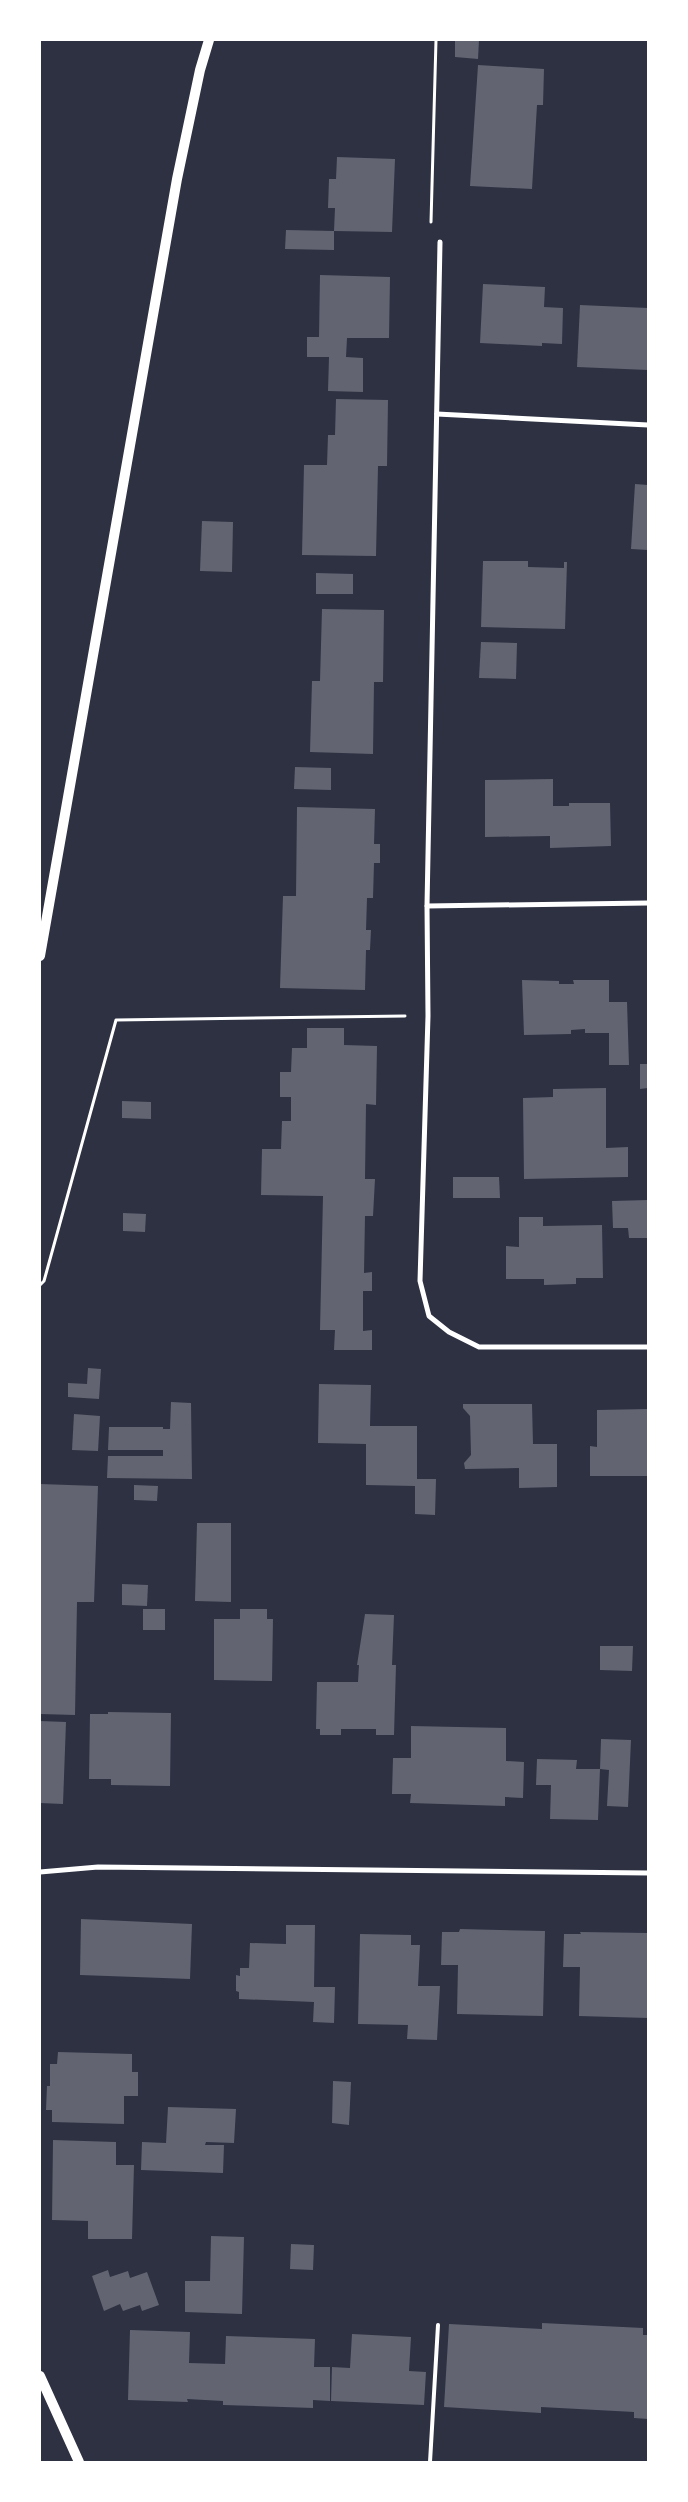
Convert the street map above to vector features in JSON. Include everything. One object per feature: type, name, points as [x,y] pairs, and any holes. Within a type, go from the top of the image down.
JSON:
[{"type":"main road","points":[[40,956],[177,179],[200,70],[209,40]]},
{"type":"main road","points":[[40,2376],[79,2462]]},
{"type":"street","points":[[440,242],[427,906],[428,1016],[420,1281],[429,1316],[449,1332],[478,1347],[648,1347]]},
{"type":"street","points":[[438,414],[648,425]]},
{"type":"street","points":[[427,906],[648,903]]},
{"type":"street","points":[[40,1872],[108,1868],[648,1873]]},
{"type":"lane","points":[[430,2462],[438,2325]]},
{"type":"path","points":[[436,40],[431,228],[440,242]]},
{"type":"path","points":[[40,1285],[44,1281],[116,1020],[428,1016]]},
{"type":"building","points":[[455,40],[479,40],[478,59],[455,57]]},
{"type":"building","points":[[478,65],[544,69],[543,105],[537,105],[532,189],[470,186]]},
{"type":"building","points":[[337,157],[395,159],[392,232],[334,231],[335,208],[328,208],[329,179],[336,179]]},
{"type":"building","points":[[286,230],[334,231],[334,250],[285,249]]},
{"type":"building","points":[[320,275],[390,277],[389,338],[347,338],[346,357],[363,358],[363,392],[328,391],[329,357],[307,357],[307,337],[319,337]]},
{"type":"building","points":[[483,284],[545,287],[544,307],[563,308],[562,344],[542,343],[542,346],[480,343]]},
{"type":"building","points":[[580,305],[648,308],[648,370],[577,367]]},
{"type":"building","points":[[336,399],[388,400],[387,466],[378,466],[376,556],[302,555],[304,465],[327,465],[328,435],[335,435]]},
{"type":"building","points":[[635,484],[648,485],[648,550],[631,549]]},
{"type":"building","points":[[202,521],[233,522],[232,572],[200,571]]},
{"type":"building","points":[[483,561],[528,561],[528,567],[564,568],[564,562],[567,562],[565,629],[481,627]]},
{"type":"building","points":[[316,573],[353,574],[353,594],[316,594]]},
{"type":"building","points":[[322,609],[384,610],[383,682],[374,682],[373,754],[310,752],[312,681],[320,681]]},
{"type":"building","points":[[481,642],[517,643],[516,679],[479,678]]},
{"type":"building","points":[[295,767],[331,768],[331,790],[294,789]]},
{"type":"building","points":[[553,779],[553,806],[569,806],[569,803],[610,803],[611,846],[550,848],[550,836],[485,837],[485,780]]},
{"type":"building","points":[[297,807],[375,809],[374,844],[380,844],[380,863],[374,863],[373,898],[367,898],[366,930],[371,930],[370,950],[366,950],[365,990],[280,988],[283,896],[296,896]]},
{"type":"building","points":[[522,980],[559,981],[559,984],[574,984],[573,980],[609,980],[609,1002],[627,1002],[629,1065],[609,1065],[609,1033],[585,1033],[585,1029],[571,1030],[571,1034],[524,1035]]},
{"type":"building","points":[[307,1028],[344,1028],[344,1045],[377,1046],[376,1105],[366,1104],[365,1179],[375,1179],[373,1216],[365,1216],[364,1273],[372,1272],[372,1291],[363,1291],[363,1331],[372,1330],[372,1350],[334,1350],[335,1330],[320,1330],[323,1196],[261,1195],[262,1149],[281,1149],[282,1121],[291,1121],[291,1097],[280,1097],[280,1072],[291,1072],[292,1048],[307,1048]]},
{"type":"building","points":[[640,1064],[648,1064],[648,1088],[640,1089]]},
{"type":"building","points":[[606,1088],[606,1148],[628,1147],[628,1177],[524,1179],[523,1098],[553,1097],[553,1089]]},
{"type":"building","points":[[122,1101],[151,1102],[151,1119],[122,1118]]},
{"type":"building","points":[[453,1177],[499,1177],[500,1198],[453,1198]]},
{"type":"building","points":[[648,1200],[648,1238],[629,1238],[628,1228],[613,1228],[612,1201]]},
{"type":"building","points":[[123,1213],[146,1214],[145,1232],[123,1231]]},
{"type":"building","points":[[519,1217],[543,1217],[543,1226],[602,1225],[603,1278],[576,1278],[576,1284],[544,1285],[544,1279],[506,1279],[506,1246],[519,1247]]},
{"type":"building","points":[[88,1368],[101,1369],[99,1399],[68,1397],[68,1383],[87,1384]]},
{"type":"building","points":[[319,1384],[371,1385],[370,1426],[417,1426],[417,1479],[436,1479],[435,1515],[415,1514],[415,1486],[366,1485],[366,1444],[318,1443]]},
{"type":"building","points":[[171,1402],[191,1403],[192,1479],[107,1478],[108,1456],[163,1456],[163,1450],[108,1450],[109,1427],[163,1427],[163,1429],[170,1429]]},
{"type":"building","points":[[463,1404],[532,1404],[533,1444],[557,1444],[557,1487],[519,1488],[519,1468],[465,1469],[464,1463],[471,1455],[470,1416],[463,1408]]},
{"type":"building","points":[[648,1409],[648,1476],[590,1476],[590,1446],[597,1447],[597,1410]]},
{"type":"building","points":[[74,1414],[100,1416],[98,1451],[72,1450]]},
{"type":"building","points":[[40,1484],[98,1486],[94,1602],[77,1602],[75,1715],[40,1714]]},
{"type":"building","points":[[134,1485],[158,1486],[157,1501],[134,1500]]},
{"type":"building","points":[[197,1523],[231,1523],[231,1602],[195,1601]]},
{"type":"building","points":[[122,1584],[148,1585],[147,1606],[122,1605]]},
{"type":"building","points":[[143,1609],[165,1609],[165,1630],[143,1630]]},
{"type":"building","points":[[240,1609],[267,1609],[267,1619],[273,1619],[272,1681],[214,1680],[214,1619],[240,1619]]},
{"type":"building","points":[[365,1614],[394,1615],[392,1665],[396,1665],[394,1735],[376,1735],[376,1729],[341,1729],[341,1735],[320,1735],[320,1729],[316,1729],[317,1682],[358,1682],[359,1665],[357,1665]]},
{"type":"building","points":[[600,1646],[633,1646],[632,1671],[600,1670]]},
{"type":"building","points":[[108,1712],[171,1713],[170,1786],[111,1785],[111,1779],[89,1779],[90,1714],[108,1714]]},
{"type":"building","points":[[40,1721],[66,1722],[63,1804],[40,1803]]},
{"type":"building","points":[[411,1726],[506,1728],[506,1761],[524,1762],[523,1798],[505,1797],[505,1806],[410,1803],[411,1794],[392,1794],[393,1758],[411,1758]]},
{"type":"building","points":[[601,1739],[631,1740],[628,1807],[607,1806],[609,1770],[600,1769]]},
{"type":"building","points":[[537,1759],[577,1760],[576,1769],[600,1769],[598,1820],[550,1819],[551,1785],[536,1785]]},
{"type":"building","points":[[81,1919],[192,1924],[190,1979],[80,1975]]},
{"type":"building","points":[[286,1925],[315,1925],[314,1987],[335,1987],[334,2023],[313,2022],[314,2002],[239,1999],[239,1992],[236,1991],[236,1975],[240,1976],[240,1968],[249,1968],[250,1943],[286,1944]]},
{"type":"building","points":[[460,1929],[545,1931],[543,2016],[457,2014],[458,1965],[441,1965],[442,1932],[459,1932]]},
{"type":"building","points":[[580,1932],[648,1933],[648,2018],[579,2016],[580,1967],[563,1967],[564,1934],[581,1934]]},
{"type":"building","points":[[360,1934],[411,1935],[411,1945],[420,1945],[418,1986],[440,1986],[437,2040],[407,2039],[408,2025],[358,2024]]},
{"type":"building","points":[[58,2052],[132,2054],[132,2072],[138,2072],[138,2096],[124,2096],[124,2124],[52,2122],[52,2110],[46,2110],[47,2086],[50,2086],[50,2064],[57,2064]]},
{"type":"building","points":[[333,2081],[351,2082],[349,2125],[332,2123]]},
{"type":"building","points":[[168,2107],[236,2109],[234,2143],[206,2142],[205,2145],[224,2145],[223,2173],[141,2170],[142,2142],[166,2143]]},
{"type":"building","points":[[53,2140],[116,2142],[116,2165],[134,2165],[132,2239],[88,2239],[88,2221],[52,2220]]},
{"type":"building","points":[[211,2236],[244,2237],[242,2314],[185,2312],[185,2281],[210,2281]]},
{"type":"building","points":[[291,2244],[314,2245],[313,2270],[290,2269]]},
{"type":"building","points":[[108,2270],[110,2277],[128,2271],[130,2278],[147,2272],[159,2305],[142,2311],[140,2305],[123,2311],[120,2304],[104,2311],[92,2276]]},
{"type":"building","points":[[542,2323],[643,2328],[643,2335],[648,2335],[648,2419],[634,2418],[634,2412],[541,2407],[541,2413],[444,2407],[449,2324],[542,2329]]},
{"type":"building","points":[[130,2330],[190,2332],[189,2363],[225,2364],[226,2336],[315,2339],[314,2367],[330,2367],[330,2401],[313,2400],[313,2408],[223,2405],[223,2401],[187,2399],[188,2402],[128,2400]]},
{"type":"building","points":[[352,2334],[411,2337],[409,2371],[426,2372],[424,2405],[331,2401],[332,2367],[350,2368]]}]
